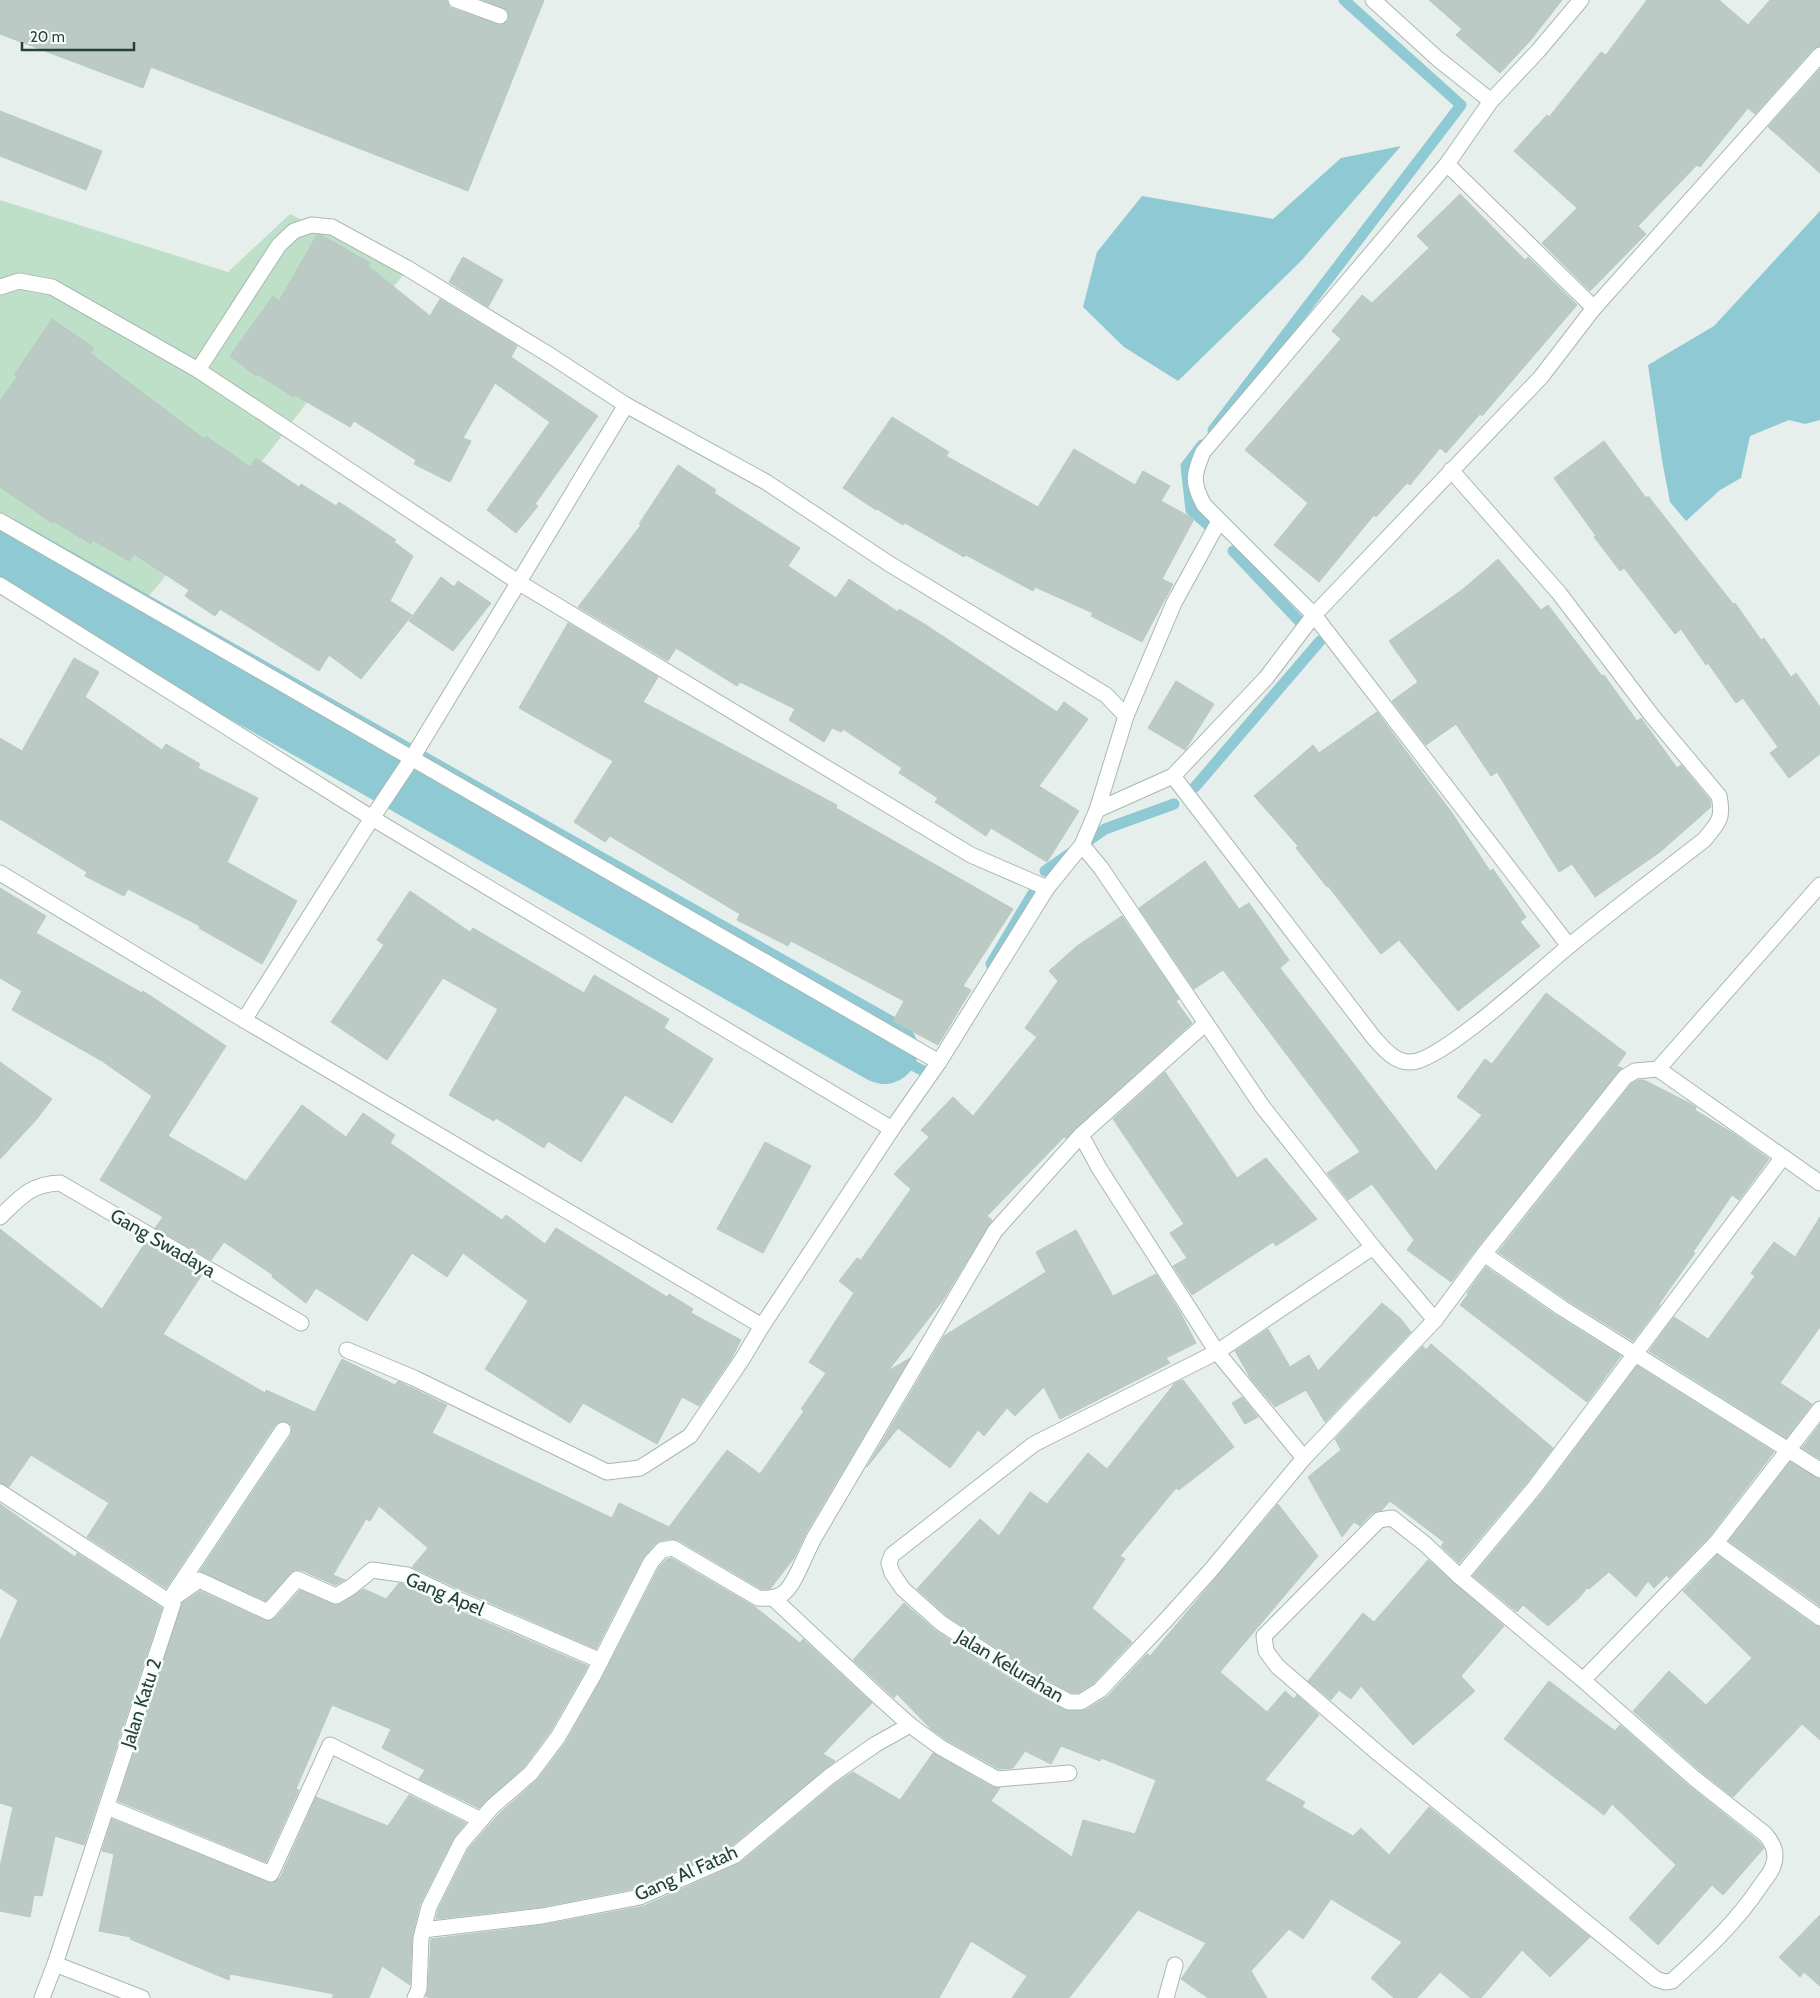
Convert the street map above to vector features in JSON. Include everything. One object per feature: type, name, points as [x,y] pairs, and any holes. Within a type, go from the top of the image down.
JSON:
[{"type":"street","points":[[456,0],[500,16]]},
{"type":"street","points":[[1373,0],[1438,59],[1491,101]]},
{"type":"street","points":[[1569,946],[1314,614],[1204,505],[1195,490],[1195,471],[1203,452],[1447,164],[1491,101],[1538,51],[1581,0]]},
{"type":"street","points":[[1097,810],[1173,776],[1266,678],[1314,614],[1540,377],[1594,308],[1820,55]]},
{"type":"street","points":[[1447,164],[1594,308]]},
{"type":"street","points":[[198,370],[279,245],[294,231],[311,225],[332,227],[407,268],[551,356],[626,405],[766,482],[888,563],[1106,695],[1126,716]]},
{"type":"street","points":[[0,287],[19,281],[52,287],[198,370],[518,582],[971,856],[1047,888]]},
{"type":"street","points":[[244,1020],[412,758],[626,405]]},
{"type":"street","points":[[1173,776],[1374,1038],[1393,1058],[1410,1063],[1424,1060],[1516,992],[1569,946],[1704,840],[1721,818],[1719,796],[1653,717],[1559,593],[1451,470]]},
{"type":"street","points":[[0,521],[939,1062]]},
{"type":"street","points":[[347,1350],[414,1378],[607,1472],[640,1468],[690,1436],[892,1129],[939,1062],[1047,888],[1082,845],[1097,810],[1126,716],[1174,603],[1219,521]]},
{"type":"street","points":[[0,585],[372,818],[892,1129]]},
{"type":"street","points":[[1082,845],[1101,868],[1262,1106],[1373,1246],[1435,1320]]},
{"type":"street","points":[[0,873],[244,1020],[762,1326]]},
{"type":"street","points":[[1658,1069],[1820,885]]},
{"type":"street","points":[[415,1998],[419,1989],[420,1938],[429,1907],[461,1843],[481,1820],[531,1773],[558,1737],[602,1661],[651,1562],[662,1550],[673,1548],[758,1598],[773,1598],[790,1589],[814,1538],[996,1231],[1081,1135],[1206,1023]]},
{"type":"street","points":[[1081,1135],[1099,1168],[1217,1352],[1304,1458],[1435,1320],[1484,1254],[1625,1077],[1635,1071],[1658,1069],[1782,1157],[1818,1179]]},
{"type":"street","points":[[1460,1576],[1535,1487],[1782,1157]]},
{"type":"street","name":"Gang Swadaya","points":[[0,1217],[22,1195],[34,1188],[60,1183],[301,1323]]},
{"type":"street","points":[[1217,1352],[1373,1246]]},
{"type":"street","points":[[1484,1254],[1562,1308],[1820,1470]]},
{"type":"street","name":"Jalan Kelurahan","points":[[1217,1352],[1034,1444],[892,1556],[888,1563],[903,1589],[940,1623],[1035,1684],[1069,1702],[1081,1702],[1100,1690],[1210,1570],[1304,1458]]},
{"type":"street","points":[[1583,1680],[1716,1543],[1820,1410]]},
{"type":"street","points":[[0,1492],[169,1600],[283,1430]]},
{"type":"street","points":[[1384,1518],[1394,1520],[1425,1544],[1460,1576],[1583,1680],[1694,1778],[1765,1834],[1772,1842],[1775,1852],[1773,1866],[1748,1906],[1722,1936],[1672,1981],[1665,1982],[1656,1979],[1387,1760],[1277,1666],[1266,1651],[1264,1636],[1379,1520],[1384,1518]]},
{"type":"street","points":[[1716,1543],[1820,1618]]},
{"type":"street","name":"Gang Apel","points":[[169,1600],[200,1580],[268,1612],[297,1579],[336,1596],[372,1570],[407,1576],[457,1600],[602,1661]]},
{"type":"street","points":[[773,1598],[910,1725],[940,1746],[997,1778],[1069,1773]]},
{"type":"street","name":"Jalan Katu 2","points":[[42,1998],[55,1964],[173,1604],[169,1600]]},
{"type":"street","name":"Gang Al Fatah","points":[[423,1930],[542,1916],[640,1897],[734,1856],[830,1776],[876,1744],[910,1725]]},
{"type":"street","points":[[107,1807],[271,1874],[330,1745],[481,1820]]},
{"type":"street","points":[[55,1964],[142,1998]]},
{"type":"street","points":[[1166,1998],[1174,1965]]},
{"type":"green space","points":[[0,200],[228,272],[290,214],[405,272],[271,450],[143,603],[0,521]]},
{"type":"water","points":[[1401,146],[1301,261],[1178,381],[1124,347],[1083,307],[1097,252],[1142,196],[1273,219],[1341,158]]},
{"type":"water","points":[[1820,211],[1820,420],[1805,424],[1789,420],[1750,436],[1741,478],[1720,490],[1686,521],[1670,502],[1648,365],[1714,326]]},
{"type":"building","points":[[0,0],[447,0],[449,6],[453,9],[501,25],[509,20],[507,10],[483,0],[544,0],[468,191],[151,67],[143,88],[0,34]]},
{"type":"building","points":[[1429,0],[1562,0],[1530,41],[1500,73],[1456,35],[1462,29]]},
{"type":"building","points":[[1647,0],[1719,0],[1748,25],[1770,0],[1820,0],[1820,46],[1813,49],[1755,114],[1748,108],[1700,167],[1697,165],[1638,226],[1646,234],[1590,291],[1542,243],[1577,208],[1514,151],[1547,115],[1549,117],[1601,52],[1606,55]]},
{"type":"building","points":[[1820,69],[1820,173],[1768,127]]},
{"type":"building","points":[[0,111],[102,151],[86,190],[0,156]]},
{"type":"building","points":[[1460,194],[1525,260],[1528,257],[1577,305],[1482,416],[1480,414],[1446,453],[1440,448],[1410,485],[1407,483],[1376,517],[1374,515],[1319,582],[1274,545],[1308,503],[1245,450],[1341,339],[1332,331],[1362,295],[1372,303],[1429,248],[1417,236]]},
{"type":"building","points":[[317,235],[321,235],[370,263],[368,266],[430,316],[440,299],[517,346],[511,357],[598,416],[535,504],[538,506],[516,533],[487,510],[550,422],[495,383],[463,438],[471,441],[450,482],[414,464],[416,460],[354,421],[350,427],[295,395],[294,397],[257,374],[256,376],[230,356],[273,296],[279,301]]},
{"type":"building","points":[[463,257],[503,280],[488,307],[449,282]]},
{"type":"building","points":[[52,319],[94,348],[90,353],[204,439],[206,436],[250,467],[256,458],[299,487],[301,484],[336,506],[339,502],[396,540],[394,542],[413,556],[390,601],[412,615],[361,679],[329,655],[319,671],[220,609],[215,616],[185,596],[189,590],[134,554],[129,561],[93,540],[91,544],[53,521],[52,523],[0,487],[0,401],[17,377],[14,375]]},
{"type":"building","points":[[892,417],[949,452],[946,456],[1038,507],[1074,449],[1135,485],[1143,471],[1170,486],[1161,501],[1194,519],[1162,579],[1173,584],[1142,642],[1091,616],[1093,613],[1035,587],[1033,591],[966,555],[964,557],[905,523],[903,525],[876,510],[843,488]]},
{"type":"building","points":[[1604,441],[1646,498],[1648,496],[1734,605],[1735,603],[1761,640],[1764,638],[1791,677],[1796,673],[1820,707],[1820,754],[1789,778],[1770,753],[1778,747],[1743,698],[1736,703],[1681,629],[1675,634],[1624,568],[1620,571],[1594,537],[1596,536],[1554,478]]},
{"type":"building","points":[[678,465],[716,490],[714,493],[800,548],[788,566],[836,598],[849,579],[898,612],[899,609],[926,625],[1057,712],[1064,702],[1088,719],[1039,786],[1079,811],[1047,862],[991,828],[986,836],[935,802],[938,798],[899,773],[902,768],[843,729],[841,732],[832,728],[824,742],[789,720],[795,709],[740,682],[737,686],[676,648],[668,661],[578,607],[641,525],[639,524]]},
{"type":"building","points":[[1498,559],[1541,610],[1548,605],[1602,676],[1604,675],[1637,721],[1641,718],[1677,768],[1681,765],[1710,800],[1711,807],[1660,852],[1595,897],[1572,864],[1559,872],[1497,772],[1491,776],[1456,724],[1426,745],[1392,701],[1418,682],[1389,641],[1462,590]]},
{"type":"building","points":[[441,577],[454,587],[458,581],[491,603],[453,651],[409,621]]},
{"type":"building","points":[[568,623],[658,677],[643,702],[837,805],[836,808],[1013,909],[963,986],[971,990],[938,1045],[893,1021],[904,1001],[791,941],[788,946],[737,920],[740,914],[610,836],[605,842],[574,822],[613,761],[519,708]]},
{"type":"building","points":[[74,658],[99,672],[85,697],[162,750],[166,744],[200,764],[198,768],[258,798],[227,862],[297,901],[262,964],[199,928],[200,926],[128,889],[124,896],[85,876],[87,872],[0,819],[0,738],[22,751]]},
{"type":"building","points":[[1176,681],[1214,704],[1185,750],[1148,728]]},
{"type":"building","points":[[1377,712],[1452,813],[1490,871],[1493,869],[1526,917],[1520,922],[1540,946],[1458,1011],[1399,940],[1381,954],[1296,848],[1298,846],[1254,796],[1313,745],[1319,753]]},
{"type":"building","points":[[1205,861],[1239,909],[1249,903],[1289,960],[1280,968],[1436,1171],[1482,1115],[1457,1097],[1485,1059],[1492,1064],[1546,993],[1626,1053],[1617,1066],[1622,1068],[1451,1282],[1407,1250],[1414,1240],[1372,1184],[1348,1200],[1327,1173],[1360,1152],[1223,970],[1194,989],[1139,908]]},
{"type":"building","points":[[0,888],[46,916],[36,933],[142,993],[143,991],[226,1046],[168,1136],[246,1181],[302,1105],[346,1137],[363,1113],[395,1135],[390,1143],[502,1220],[506,1215],[545,1244],[556,1228],[667,1297],[669,1294],[693,1309],[691,1313],[741,1340],[731,1359],[699,1406],[682,1397],[657,1444],[583,1403],[570,1423],[485,1369],[528,1301],[463,1253],[447,1277],[412,1253],[367,1321],[316,1288],[306,1303],[272,1277],[273,1275],[224,1242],[211,1260],[155,1228],[163,1217],[100,1180],[152,1096],[102,1061],[12,1010],[22,991],[0,978]]},
{"type":"building","points":[[410,891],[470,932],[473,928],[584,993],[594,975],[669,1019],[664,1028],[713,1059],[672,1123],[625,1095],[581,1162],[548,1141],[544,1148],[496,1118],[494,1121],[449,1095],[498,1009],[443,978],[387,1060],[331,1022],[384,945],[377,940]]},
{"type":"building","points":[[1122,916],[1179,999],[1176,1001],[1192,1023],[1066,1138],[1064,1137],[987,1216],[992,1220],[943,1300],[888,1371],[910,1358],[806,1533],[794,1558],[770,1589],[761,1589],[678,1540],[660,1541],[643,1558],[596,1649],[412,1567],[428,1548],[379,1506],[370,1521],[366,1519],[333,1575],[345,1580],[335,1585],[301,1570],[294,1570],[266,1601],[200,1571],[291,1435],[292,1426],[284,1421],[275,1425],[166,1588],[87,1537],[109,1503],[31,1455],[9,1487],[0,1483],[0,1229],[102,1309],[145,1243],[201,1276],[163,1334],[265,1393],[266,1390],[315,1412],[342,1359],[395,1385],[398,1381],[447,1405],[432,1433],[612,1518],[619,1503],[669,1527],[727,1450],[760,1474],[804,1411],[801,1409],[826,1373],[809,1362],[854,1293],[839,1281],[857,1258],[861,1260],[911,1189],[894,1174],[929,1137],[921,1130],[953,1097],[973,1116],[1037,1037],[1025,1028],[1058,981],[1049,971],[1077,946]]},
{"type":"building","points":[[0,1062],[52,1099],[36,1120],[0,1159]]},
{"type":"building","points":[[1165,1072],[1237,1178],[1266,1158],[1317,1219],[1276,1246],[1273,1242],[1192,1295],[1173,1266],[1187,1258],[1170,1233],[1184,1224],[1113,1119]]},
{"type":"building","points":[[1638,1080],[1644,1080],[1696,1107],[1695,1110],[1734,1134],[1769,1159],[1739,1200],[1732,1195],[1660,1305],[1633,1341],[1567,1300],[1498,1252],[1631,1084]]},
{"type":"building","points":[[765,1142],[811,1166],[763,1253],[717,1229]]},
{"type":"building","points":[[1820,1217],[1820,1327],[1780,1383],[1812,1404],[1786,1438],[1649,1351],[1674,1317],[1708,1339],[1755,1276],[1751,1273],[1774,1242],[1795,1257]]},
{"type":"building","points":[[1076,1230],[1113,1296],[1156,1274],[1180,1312],[1196,1343],[1166,1358],[1170,1363],[1060,1419],[1044,1387],[1015,1416],[1007,1408],[984,1436],[978,1430],[950,1468],[898,1428],[867,1467],[944,1336],[1046,1272],[1036,1252]]},
{"type":"building","points":[[1486,1267],[1557,1316],[1621,1356],[1587,1402],[1460,1305]]},
{"type":"building","points":[[1382,1303],[1400,1318],[1411,1332],[1325,1422],[1306,1390],[1275,1407],[1251,1379],[1235,1351],[1268,1329],[1290,1367],[1309,1355],[1318,1371]]},
{"type":"building","points":[[1431,1344],[1553,1448],[1528,1481],[1459,1563],[1441,1546],[1444,1542],[1390,1501],[1382,1510],[1372,1513],[1360,1526],[1354,1522],[1342,1537],[1308,1477],[1341,1450],[1335,1439],[1423,1346],[1426,1350]]},
{"type":"building","points":[[1637,1366],[1774,1452],[1709,1537],[1669,1578],[1667,1575],[1654,1588],[1648,1581],[1636,1597],[1609,1572],[1589,1589],[1587,1588],[1579,1598],[1548,1626],[1523,1605],[1517,1612],[1473,1576],[1542,1493]]},
{"type":"building","points":[[1183,1380],[1234,1447],[1179,1490],[1176,1488],[1120,1556],[1125,1559],[1092,1608],[1132,1642],[1094,1683],[1078,1693],[1071,1693],[1040,1676],[947,1616],[917,1589],[980,1519],[999,1536],[1030,1492],[1047,1504],[1088,1453],[1107,1469],[1175,1383]]},
{"type":"building","points":[[1242,1397],[1258,1417],[1245,1424],[1232,1403]]},
{"type":"building","points":[[1820,1424],[1820,1459],[1802,1448]]},
{"type":"building","points":[[1790,1462],[1820,1479],[1820,1606],[1729,1541]]},
{"type":"building","points":[[0,1504],[75,1557],[77,1553],[162,1608],[84,1845],[55,1836],[42,1896],[34,1895],[30,1917],[0,1911],[0,1867],[13,1807],[0,1803],[0,1641],[18,1600],[0,1588]]},
{"type":"building","points":[[1278,1504],[1318,1556],[1220,1672],[1267,1712],[1285,1691],[1294,1699],[1297,1695],[1319,1715],[1265,1780],[1305,1802],[1302,1807],[1353,1836],[1361,1828],[1389,1855],[1429,1807],[1590,1937],[1550,1977],[1522,1950],[1481,1998],[1471,1998],[1440,1972],[1417,1998],[1394,1998],[1371,1978],[1402,1942],[1331,1899],[1303,1939],[1289,1929],[1251,1971],[1267,1998],[1208,1998],[1181,1979],[1206,1943],[1138,1910],[1069,1998],[1012,1998],[1027,1976],[971,1941],[939,1998],[429,1998],[426,1996],[431,1939],[543,1925],[644,1906],[740,1863],[836,1783],[853,1772],[900,1800],[933,1753],[992,1787],[1000,1788],[991,1801],[1072,1857],[1083,1820],[1135,1834],[1156,1780],[1101,1758],[1100,1761],[1061,1746],[1051,1764],[1025,1751],[1013,1768],[999,1769],[945,1739],[931,1729],[897,1694],[894,1698],[853,1660],[904,1603],[936,1631],[1030,1692],[1065,1710],[1086,1710],[1107,1697],[1147,1654],[1150,1656]]},
{"type":"building","points":[[1717,1555],[1815,1626],[1820,1627],[1820,1740],[1802,1724],[1733,1797],[1700,1771],[1633,1711],[1669,1671],[1706,1705],[1752,1658],[1683,1591]]},
{"type":"building","points":[[671,1558],[755,1607],[800,1643],[803,1639],[872,1703],[823,1754],[835,1761],[729,1848],[637,1888],[541,1907],[436,1919],[438,1910],[469,1848],[499,1814],[538,1779],[566,1742],[601,1680],[659,1567],[667,1559]]},
{"type":"building","points":[[1428,1560],[1504,1626],[1461,1676],[1475,1691],[1413,1745],[1361,1686],[1351,1699],[1339,1690],[1331,1700],[1308,1681],[1363,1613],[1374,1622]]},
{"type":"building","points":[[399,1583],[588,1666],[550,1732],[524,1767],[479,1808],[419,1779],[425,1770],[382,1748],[391,1729],[332,1705],[296,1789],[299,1790],[266,1862],[118,1801],[182,1603],[200,1591],[269,1621],[275,1618],[300,1590],[336,1605],[364,1589],[386,1599]]},
{"type":"building","points":[[1549,1681],[1615,1731],[1620,1725],[1764,1848],[1723,1895],[1712,1885],[1658,1945],[1629,1918],[1676,1865],[1612,1804],[1604,1815],[1504,1739]]},
{"type":"building","points":[[409,1795],[466,1823],[453,1839],[420,1904],[412,1937],[410,1985],[382,1966],[369,1998],[332,1998],[334,1994],[230,1974],[229,1980],[130,1939],[131,1937],[99,1931],[114,1854],[102,1851],[112,1819],[272,1883],[280,1878],[316,1797],[388,1826]]},
{"type":"building","points":[[1820,1915],[1820,1986],[1804,1972],[1800,1977],[1779,1957]]},
{"type":"waterway","points":[[1213,430],[1461,105],[1344,0]]},
{"type":"waterway","points":[[1202,445],[1186,466],[1191,510],[1209,526]]},
{"type":"waterway","points":[[0,550],[884,1050]]},
{"type":"waterway","points":[[1233,551],[1302,624]]},
{"type":"waterway","points":[[1195,787],[1320,641]]},
{"type":"waterway","points":[[1045,871],[1105,829],[1174,804]]},
{"type":"waterway","points":[[991,964],[1036,888]]},
{"type":"waterway","points":[[884,1050],[927,1073],[933,1065]]}]
